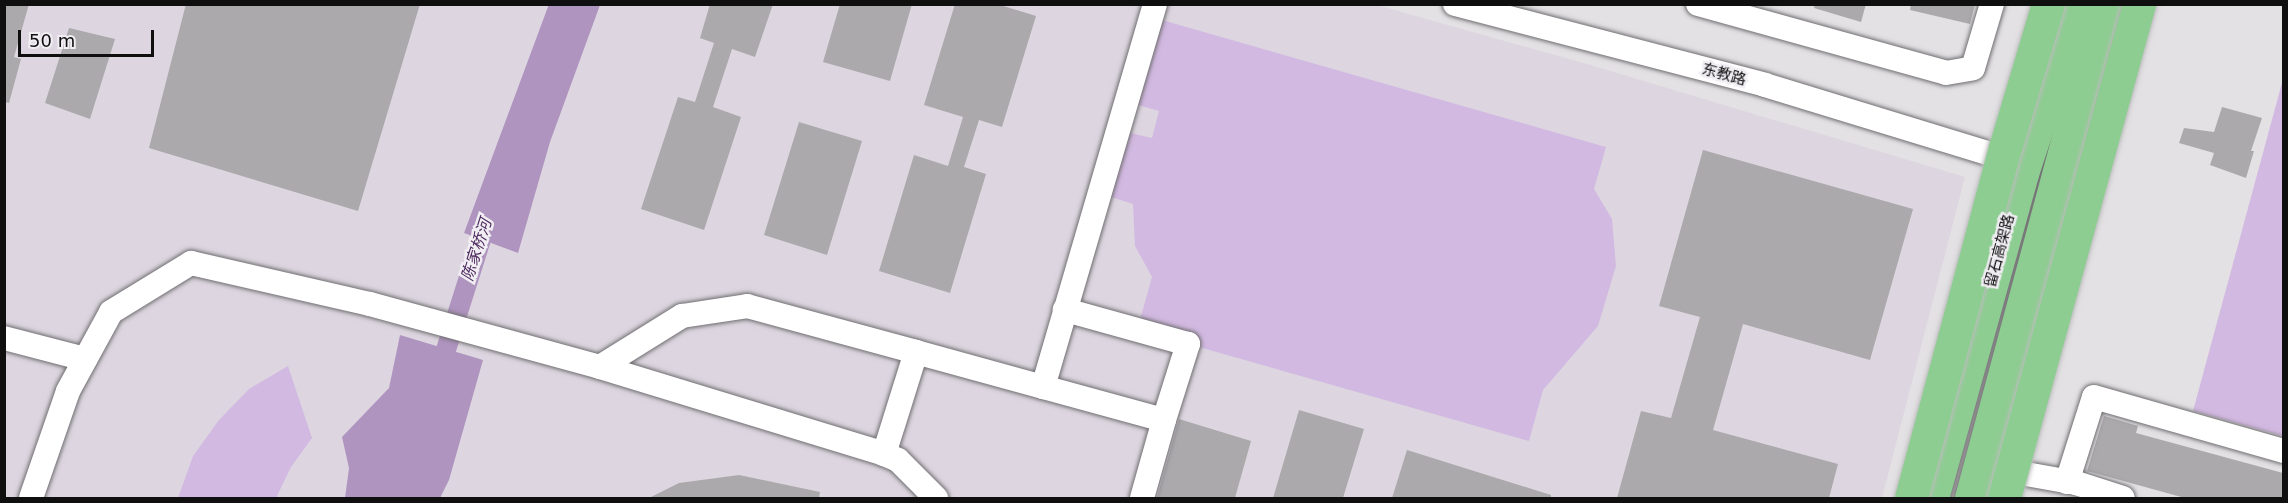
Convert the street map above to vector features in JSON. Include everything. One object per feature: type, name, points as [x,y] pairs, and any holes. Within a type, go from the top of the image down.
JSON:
[{"type":"highway","name":"留石高架路","points":[[1911,498],[2005,148],[2048,4]]},
{"type":"highway","name":"留石高架路","points":[[1932,498],[2022,173],[2074,4]]},
{"type":"highway","points":[[1971,498],[2104,4]]},
{"type":"highway","points":[[2004,498],[2139,4]]},
{"type":"highway","points":[[2020,486],[2015,439],[2021,370],[2066,187],[2074,113]]},
{"type":"highway","points":[[1899,498],[2022,173]]},
{"type":"street","points":[[1043,387],[1155,4]]},
{"type":"street","name":"东教路","points":[[1455,4],[1765,85],[1992,149],[1769,74],[1510,4]]},
{"type":"street","points":[[1698,4],[1946,73],[1973,68],[1992,4]]},
{"type":"street","points":[[31,498],[68,391],[111,312],[191,263],[370,304],[600,367],[884,454],[898,460],[936,498]]},
{"type":"street","points":[[600,367],[682,316],[747,306],[1164,420]]},
{"type":"street","points":[[1065,310],[1188,344],[1142,498]]},
{"type":"street","points":[[4,338],[85,359]]},
{"type":"street","points":[[884,454],[916,352]]},
{"type":"street","points":[[2067,482],[2094,397],[2283,452]]},
{"type":"street","points":[[2020,486],[2067,482],[2123,498]]},
{"type":"shaded area","points":[[549,4],[600,5],[550,142],[518,253],[464,233]]},
{"type":"shaded area","points":[[4,5],[1377,5],[1594,66],[1965,177],[1882,498],[5,498]]},
{"type":"shaded area","points":[[1162,20],[1606,147],[1594,189],[1612,219],[1616,266],[1598,326],[1543,390],[1529,441],[1153,334],[1141,316],[1152,277],[1135,246],[1133,204],[1108,196],[1126,132],[1152,138],[1159,111],[1138,105]]},
{"type":"shaded area","points":[[2283,79],[2283,436],[2193,411]]},
{"type":"shaded area","points":[[400,335],[483,360],[449,480],[440,498],[345,498],[349,468],[342,437],[389,388]]},
{"type":"shaded area","points":[[288,366],[312,438],[291,467],[276,498],[178,498],[193,456],[219,420],[249,389]]},
{"type":"building","points":[[4,4],[29,4],[14,57],[21,59],[9,103],[4,102]]},
{"type":"building","points":[[186,4],[420,4],[358,211],[149,148]]},
{"type":"building","points":[[710,4],[773,4],[755,57],[732,49],[713,107],[741,117],[704,230],[641,209],[678,97],[695,102],[714,43],[700,38]]},
{"type":"building","points":[[840,4],[912,4],[890,81],[823,62]]},
{"type":"building","points":[[955,4],[997,4],[1036,16],[1002,127],[979,120],[964,167],[986,174],[950,293],[879,271],[914,155],[948,166],[963,117],[924,105]]},
{"type":"building","points":[[1815,4],[1866,4],[1861,22],[1814,8]]},
{"type":"building","points":[[1911,4],[1975,4],[1970,24],[1910,10]]},
{"type":"building","points":[[69,28],[115,39],[90,119],[45,103]]},
{"type":"building","points":[[2222,107],[2262,118],[2251,151],[2254,151],[2246,178],[2210,165],[2214,153],[2179,143],[2184,128],[2214,132]]},
{"type":"building","points":[[799,122],[862,141],[827,255],[764,235]]},
{"type":"building","points":[[1703,150],[1913,209],[1870,360],[1743,324],[1713,430],[1838,464],[1829,498],[1617,498],[1641,411],[1671,418],[1700,317],[1659,306]]},
{"type":"building","points":[[1299,410],[1364,429],[1343,498],[1273,498]]},
{"type":"building","points":[[2104,416],[2138,426],[2136,433],[2283,473],[2283,498],[2185,498],[2087,471]]},
{"type":"building","points":[[1179,419],[1251,441],[1235,498],[1157,498]]},
{"type":"building","points":[[1407,450],[1551,495],[1551,498],[1392,498]]},
{"type":"building","points":[[739,475],[820,492],[819,498],[649,498],[679,483]]},
{"type":"waterway","name":"陈家桥河","points":[[438,375],[489,214]]}]
